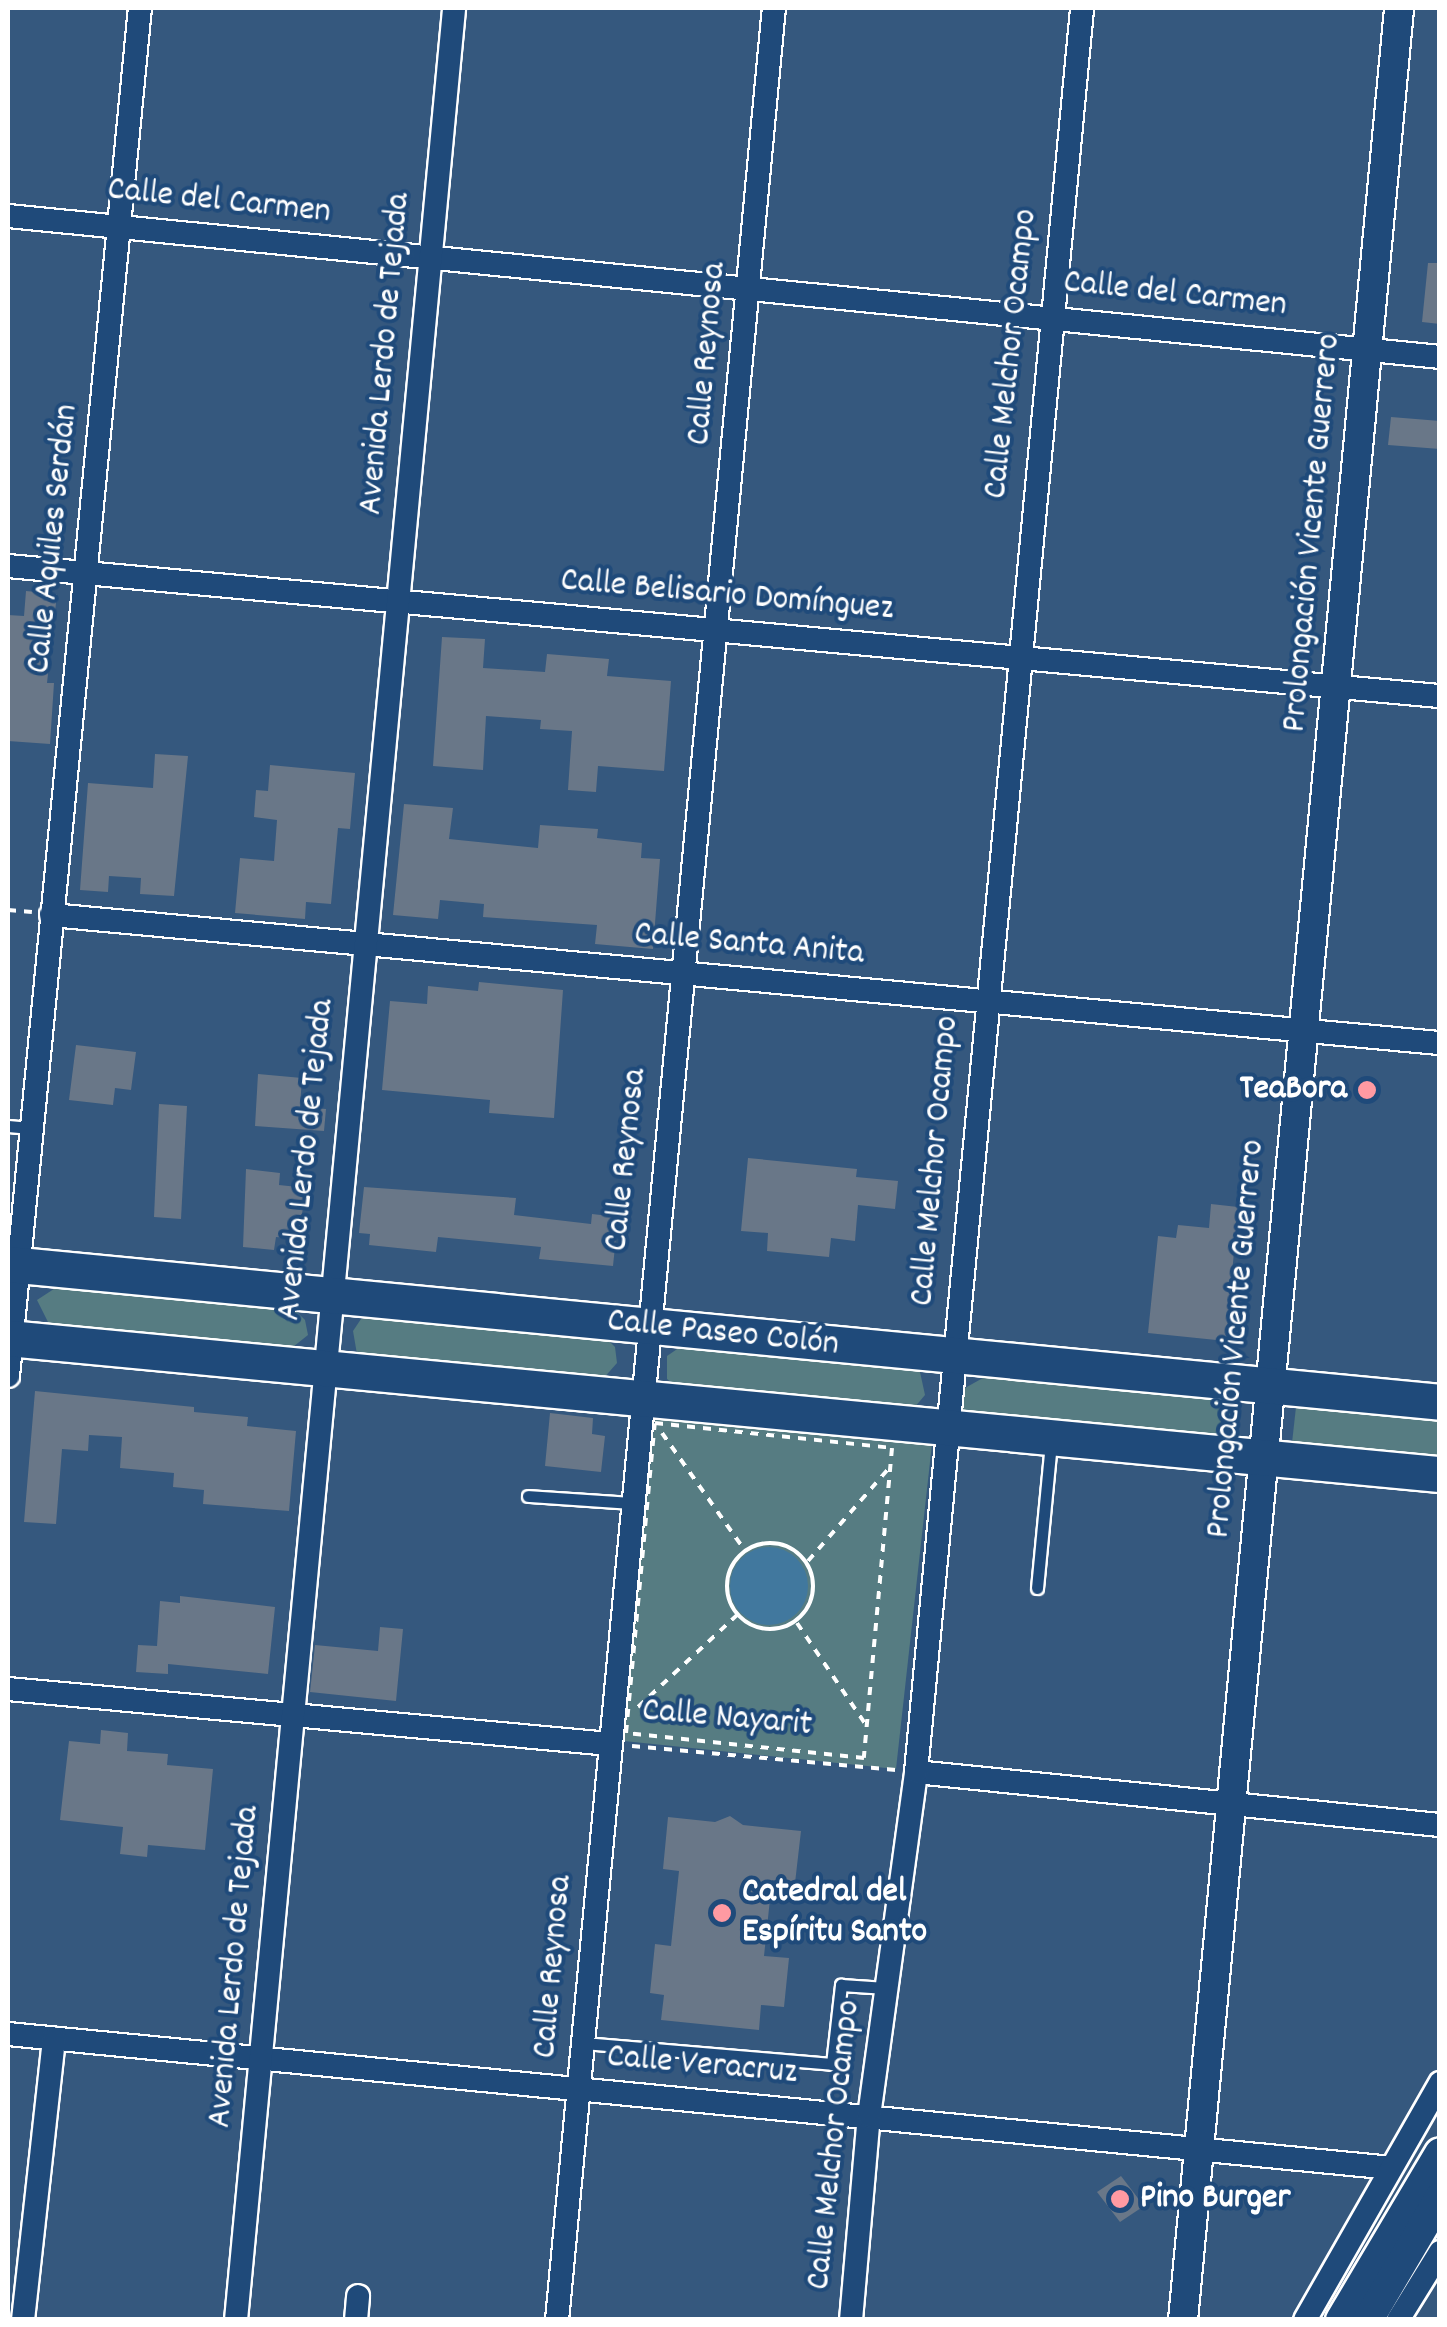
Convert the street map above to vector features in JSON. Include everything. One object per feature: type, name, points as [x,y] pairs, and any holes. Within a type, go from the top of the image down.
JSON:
[{"type":"main road","name":"Calle Paseo Colón","points":[[13,1264],[1440,1402]]},
{"type":"main road","name":"Calle Paseo Colón","points":[[9,1338],[322,1369],[647,1411],[947,1428],[1440,1474]]},
{"type":"main road","points":[[1341,2320],[1440,2153]]},
{"type":"main road","points":[[1368,2320],[1440,2198]]},
{"type":"street","name":"Calle Aquiles Serdán","points":[[8,1376],[19,1127],[52,915],[140,8]]},
{"type":"street","name":"Avenida Lerdo de Tejada","points":[[236,2320],[263,2058],[328,1295],[454,8]]},
{"type":"street","name":"Calle Reynosa","points":[[557,2320],[630,1504],[647,1411],[645,1326],[774,8]]},
{"type":"street","name":"Calle Melchor Ocampo","points":[[851,2320],[869,2116],[916,1772],[1016,657],[1082,8]]},
{"type":"street","name":"Prolongación Vicente Guerrero","points":[[1183,2320],[1399,8]]},
{"type":"street","name":"Calle del Carmen","points":[[8,216],[1440,357]]},
{"type":"street","name":"Calle Belisario Domínguez","points":[[8,566],[1440,696]]},
{"type":"street","name":"Calle Santa Anita","points":[[52,915],[1440,1043]]},
{"type":"street","name":"Calle Nayarit","points":[[8,1689],[610,1744]]},
{"type":"street","points":[[916,1772],[1440,1825]]},
{"type":"street","name":"Calle Veracruz","points":[[8,2034],[1390,2168]]},
{"type":"street","points":[[23,2320],[54,2039]]},
{"type":"street","points":[[1305,2320],[1440,2083]]},
{"type":"street","points":[[1398,2320],[1440,2252]]},
{"type":"street","points":[[356,2320],[358,2296]]},
{"type":"lane","points":[[1037,1588],[1051,1439]]},
{"type":"lane","points":[[528,1496],[630,1504]]},
{"type":"lane","points":[[582,2043],[832,2064],[841,1985],[886,1988]]},
{"type":"path","points":[[647,1411],[892,1448],[864,1758],[626,1733],[647,1411]]},
{"type":"path","points":[[647,1411],[743,1548]]},
{"type":"path","points":[[737,1615],[766,1630],[797,1623],[810,1602],[808,1562],[890,1467]]},
{"type":"path","points":[[743,1548],[785,1546],[808,1562]]},
{"type":"path","points":[[737,1615],[731,1570],[743,1548]]},
{"type":"path","points":[[628,1717],[737,1615]]},
{"type":"path","points":[[797,1623],[866,1725]]},
{"type":"path","name":"Calle Nayarit","points":[[610,1744],[916,1772]]},
{"type":"green space","points":[[60,1285],[292,1307],[305,1320],[308,1335],[288,1351],[50,1326],[37,1300]]},
{"type":"green space","points":[[374,1316],[604,1336],[615,1347],[617,1363],[602,1380],[358,1360],[353,1331],[361,1319]]},
{"type":"green space","points":[[686,1343],[908,1365],[920,1372],[925,1395],[914,1408],[679,1388],[667,1379],[667,1356]]},
{"type":"green space","points":[[990,1374],[1218,1396],[1231,1406],[1230,1426],[1222,1437],[967,1418],[960,1402],[965,1388]]},
{"type":"green space","points":[[1297,1398],[1439,1410],[1439,1458],[1292,1443]]},
{"type":"green space","points":[[655,1415],[932,1444],[896,1769],[624,1741]]},
{"type":"water","points":[[769,1547],[797,1558],[808,1586],[797,1614],[769,1625],[741,1614],[730,1586],[741,1558]]},
{"type":"building","points":[[1428,263],[1440,263],[1440,324],[1422,322]]},
{"type":"building","points":[[1391,417],[1440,421],[1440,449],[1388,445]]},
{"type":"building","points":[[26,591],[57,594],[47,683],[54,683],[50,744],[8,741],[8,615],[24,616]]},
{"type":"building","points":[[442,637],[485,639],[483,668],[545,672],[547,654],[609,659],[607,676],[671,681],[664,771],[598,766],[596,792],[568,790],[572,731],[540,729],[541,720],[486,716],[483,770],[433,766]]},
{"type":"building","points":[[155,754],[188,756],[174,896],[140,894],[141,878],[109,876],[108,892],[80,890],[88,783],[153,788]]},
{"type":"building","points":[[270,765],[355,773],[350,829],[338,828],[331,904],[306,902],[305,919],[235,913],[240,858],[274,861],[277,820],[254,817],[256,790],[268,791]]},
{"type":"building","points":[[404,804],[453,808],[449,839],[538,848],[540,825],[598,829],[597,838],[642,843],[641,858],[660,859],[653,949],[595,944],[597,925],[483,917],[484,904],[440,900],[438,919],[393,915]]},
{"type":"building","points":[[479,982],[563,990],[554,1118],[489,1113],[490,1100],[382,1090],[390,1001],[427,1004],[428,986],[478,991]]},
{"type":"building","points":[[76,1045],[136,1052],[131,1090],[115,1088],[113,1105],[69,1100]]},
{"type":"building","points":[[258,1074],[302,1078],[300,1107],[326,1109],[324,1131],[255,1126]]},
{"type":"building","points":[[159,1104],[187,1106],[181,1219],[154,1217]]},
{"type":"building","points":[[748,1158],[857,1169],[856,1177],[898,1181],[895,1209],[858,1205],[855,1241],[831,1238],[829,1257],[767,1251],[768,1233],[741,1231]]},
{"type":"building","points":[[246,1169],[280,1173],[279,1185],[307,1188],[297,1239],[276,1237],[274,1250],[243,1247]]},
{"type":"building","points":[[364,1187],[516,1198],[514,1215],[591,1224],[592,1214],[618,1217],[613,1266],[539,1259],[541,1247],[438,1237],[436,1252],[369,1245],[370,1234],[359,1233]]},
{"type":"building","points":[[1211,1204],[1238,1207],[1226,1341],[1148,1333],[1158,1236],[1176,1238],[1178,1225],[1209,1228]]},
{"type":"building","points":[[35,1391],[194,1407],[194,1412],[248,1417],[247,1426],[296,1431],[289,1511],[203,1504],[204,1490],[173,1487],[174,1473],[120,1468],[122,1437],[89,1435],[88,1451],[62,1449],[56,1524],[24,1522]]},
{"type":"building","points":[[550,1413],[593,1418],[592,1434],[605,1436],[601,1472],[545,1466]]},
{"type":"building","points":[[180,1596],[275,1607],[268,1674],[168,1664],[168,1674],[136,1672],[138,1645],[157,1646],[160,1601],[180,1603]]},
{"type":"building","points":[[380,1627],[403,1629],[396,1701],[310,1692],[315,1645],[378,1651]]},
{"type":"building","points":[[101,1730],[128,1733],[127,1751],[168,1754],[167,1765],[213,1769],[205,1850],[148,1845],[147,1857],[120,1854],[123,1827],[60,1820],[69,1741],[100,1744]]},
{"type":"building","name":"Catedral del Espíritu Santo","points":[[730,1816],[743,1825],[801,1831],[795,1883],[772,1880],[764,1956],[789,1958],[784,2007],[761,2005],[759,2030],[661,2020],[664,1995],[650,1993],[655,1944],[671,1946],[679,1871],[663,1869],[668,1817],[715,1822]]},
{"type":"building","name":"Pino Burger","points":[[1121,2176],[1144,2206],[1120,2222],[1097,2192]]},
{"type":"place","name":"TeaBora","points":[[1367,1090]]},
{"type":"place","name":"Catedral del Espíritu Santo","points":[[722,1913]]},
{"type":"place","name":"Pino Burger","points":[[1120,2199]]}]
